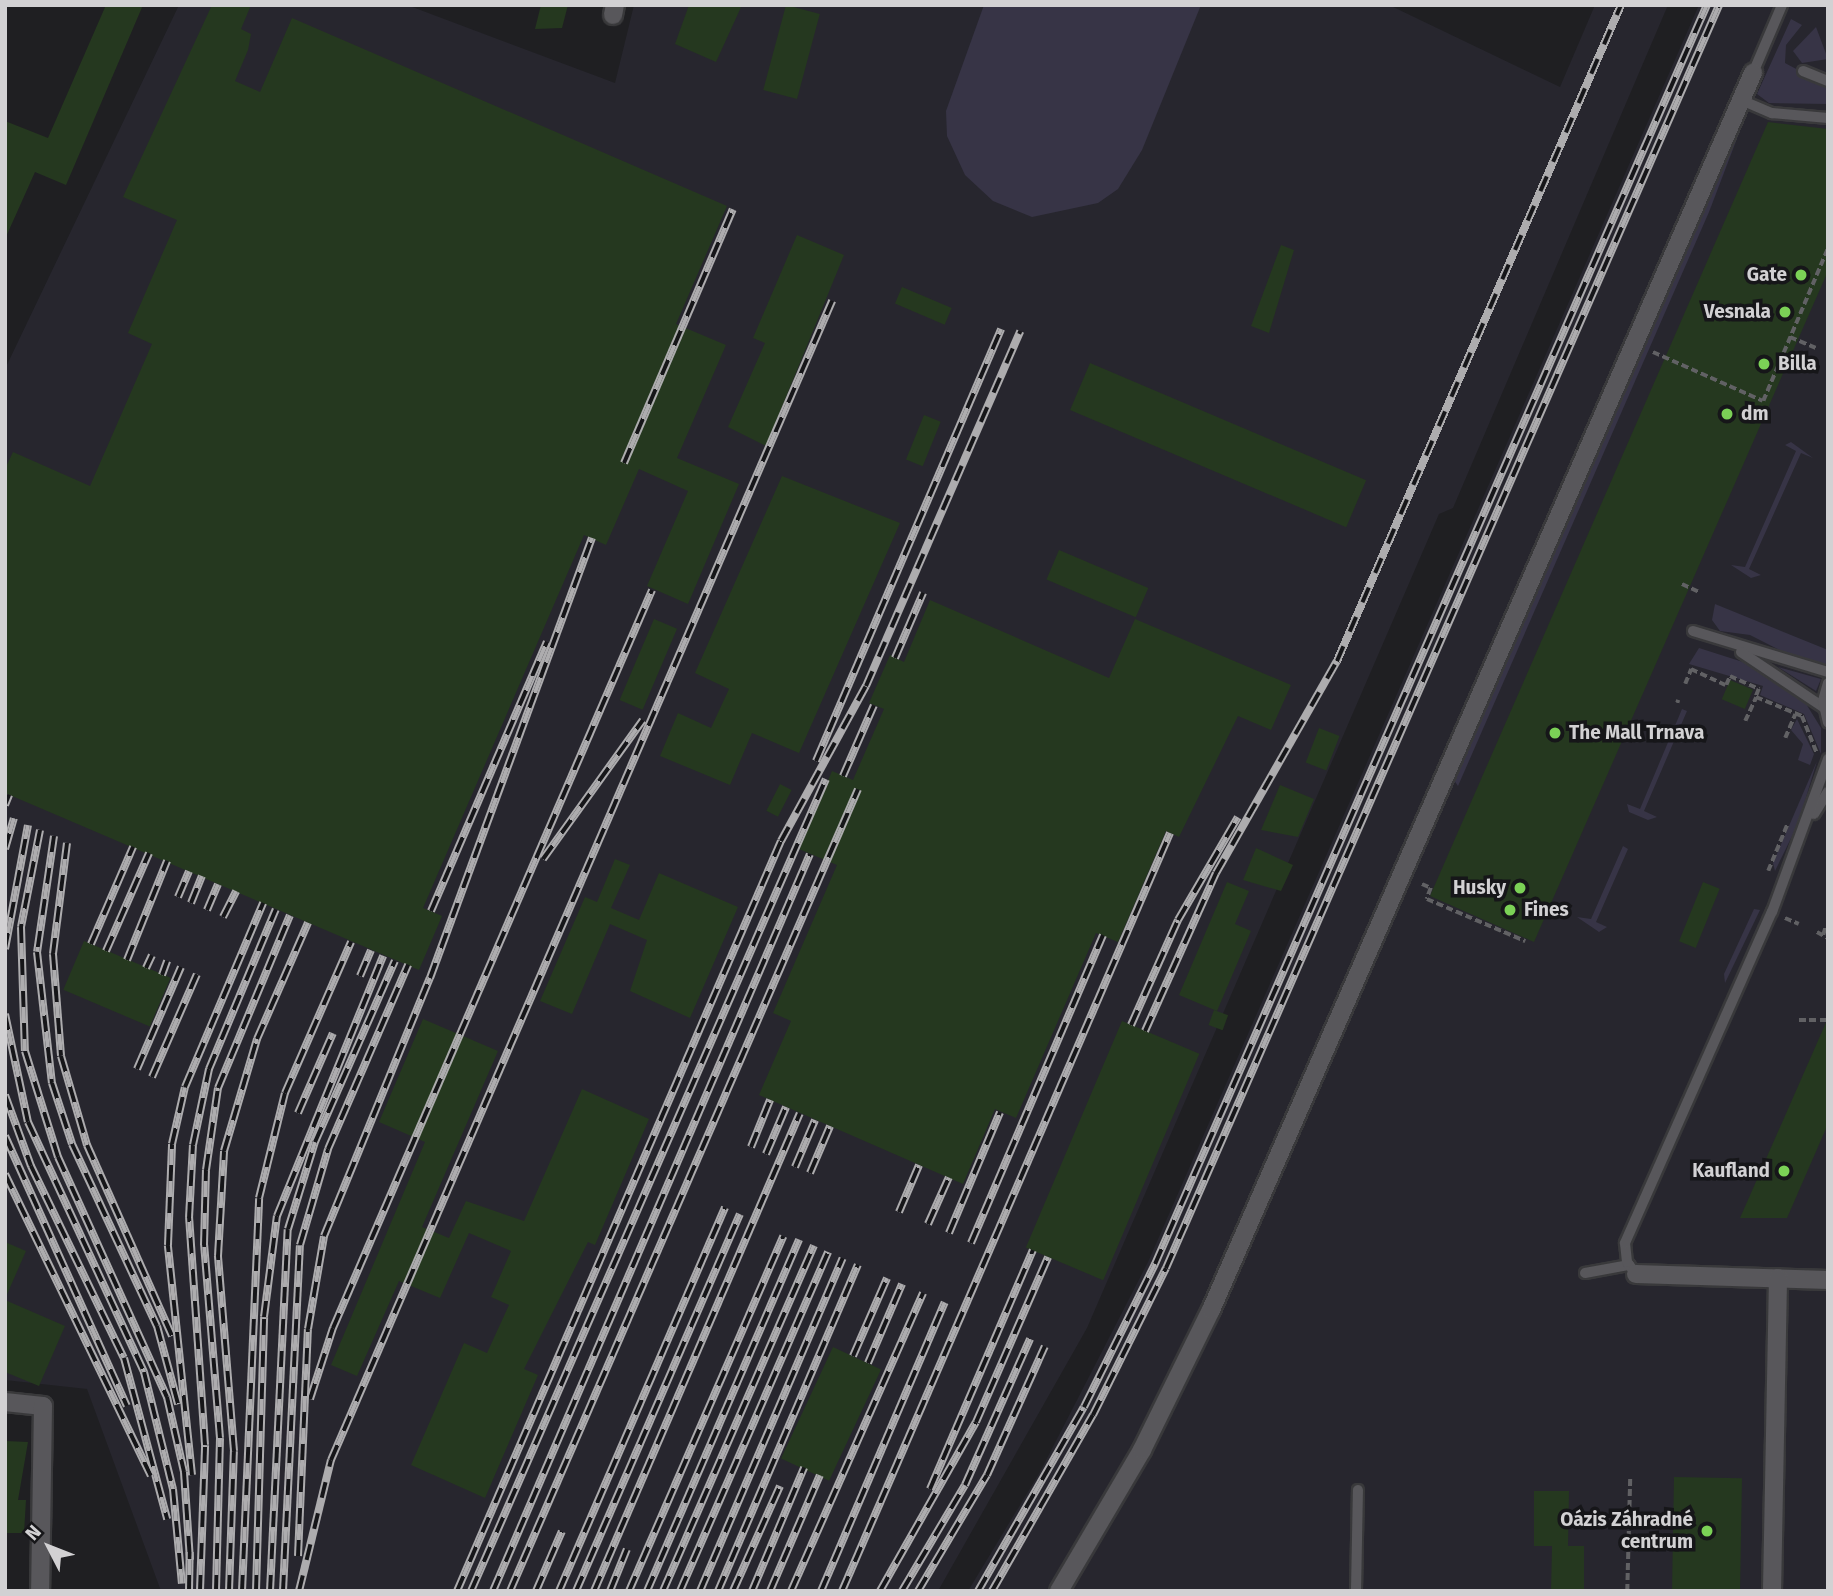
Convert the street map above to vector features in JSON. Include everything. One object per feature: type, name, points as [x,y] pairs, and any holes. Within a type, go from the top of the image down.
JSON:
[{"type":"street","points":[[1059,1591],[1142,1450],[1211,1310],[1753,73]]},
{"type":"street","points":[[1633,1269],[1828,1280]]},
{"type":"street","points":[[1772,1591],[1778,1278]]},
{"type":"street","points":[[5,1402],[43,1406],[40,1591]]},
{"type":"lane","points":[[1753,73],[1783,5]]},
{"type":"lane","points":[[1803,71],[1828,81]]},
{"type":"lane","points":[[1741,100],[1772,113],[1828,118]]},
{"type":"lane","points":[[1693,631],[1729,645],[1828,672]]},
{"type":"lane","points":[[1729,645],[1822,706]]},
{"type":"lane","points":[[1828,683],[1822,706],[1828,722]]},
{"type":"lane","points":[[1585,1273],[1633,1269],[1625,1243],[1806,826],[1828,760]]},
{"type":"lane","points":[[1806,826],[1828,792]]},
{"type":"lane","points":[[1356,1591],[1358,1490]]},
{"type":"path","points":[[1653,352],[1763,401],[1828,248]]},
{"type":"path","points":[[1790,337],[1816,348]]},
{"type":"path","points":[[1682,584],[1699,592]]},
{"type":"path","points":[[1685,684],[1690,669],[1726,685],[1730,676],[1759,689],[1745,721]]},
{"type":"path","points":[[1756,696],[1795,714],[1817,757]]},
{"type":"path","points":[[1785,738],[1795,714]]},
{"type":"path","points":[[1768,871],[1789,820]]},
{"type":"path","points":[[1422,884],[1431,888],[1427,899],[1525,940]]},
{"type":"path","points":[[1779,915],[1799,924]]},
{"type":"path","points":[[1817,932],[1825,937],[1826,925]]},
{"type":"path","points":[[1799,1020],[1828,1020]]},
{"type":"path","points":[[1628,1591],[1630,1476]]},
{"type":"shaded area","points":[[179,5],[407,5],[615,83],[634,5],[1389,5],[1560,87],[1595,5],[1668,5],[1453,508],[1439,514],[1087,1328],[938,1591],[161,1591],[87,1389],[5,1380],[5,369]]},
{"type":"shaded area","points":[[984,5],[1201,5],[1142,150],[1118,189],[1098,203],[1032,217],[993,201],[965,175],[947,136],[946,111]]},
{"type":"shaded area","points":[[1699,5],[1828,5],[1828,1591],[968,1591],[1040,1472],[1148,1262]]},
{"type":"shaded area","points":[[1791,19],[1802,25],[1786,45],[1785,63],[1828,86],[1828,104],[1769,103],[1757,94]]},
{"type":"shaded area","points":[[1816,27],[1828,59],[1802,63],[1793,51]]},
{"type":"shaded area","points":[[1741,128],[1709,212],[1458,786],[1454,780]]},
{"type":"shaded area","points":[[1791,442],[1813,458],[1801,453],[1749,569],[1761,575],[1751,578],[1731,565],[1745,567],[1796,451],[1785,445]]},
{"type":"shaded area","points":[[1715,604],[1828,650],[1828,666],[1799,660],[1750,635],[1720,631],[1712,620]]},
{"type":"shaded area","points":[[1699,648],[1746,663],[1800,694],[1821,728],[1821,754],[1804,714],[1760,695],[1763,686],[1689,664]]},
{"type":"shaded area","points":[[1778,667],[1821,679],[1816,691]]},
{"type":"shaded area","points":[[1682,709],[1687,711],[1644,811],[1657,817],[1648,820],[1629,812],[1627,804],[1640,809]]},
{"type":"shaded area","points":[[1797,719],[1814,754],[1810,765],[1798,760],[1803,744],[1791,730]]},
{"type":"shaded area","points":[[1817,761],[1798,824],[1775,871],[1773,863]]},
{"type":"shaded area","points":[[1623,846],[1628,849],[1596,922],[1607,927],[1599,932],[1577,917],[1591,919]]},
{"type":"shaded area","points":[[1754,909],[1760,910],[1725,983],[1724,974]]},
{"type":"building","points":[[106,5],[143,5],[66,185],[35,172],[5,239],[5,121],[48,138]]},
{"type":"building","points":[[212,5],[251,5],[241,29],[251,34],[248,50],[235,81],[260,92],[292,18],[727,206],[676,324],[726,345],[677,458],[739,484],[688,604],[647,586],[688,491],[639,469],[606,545],[584,535],[423,908],[442,916],[419,970],[5,793],[5,469],[13,452],[90,486],[152,344],[128,333],[177,220],[123,197]]},
{"type":"building","points":[[541,5],[568,5],[562,28],[535,29]]},
{"type":"building","points":[[689,5],[742,5],[716,62],[675,44]]},
{"type":"building","points":[[786,5],[820,14],[797,99],[763,90]]},
{"type":"building","name":"The Mall Trnava","points":[[1768,122],[1828,129],[1828,271],[1534,942],[1430,896]]},
{"type":"building","points":[[797,235],[844,255],[766,446],[728,427],[765,343],[753,338]]},
{"type":"building","points":[[1281,245],[1294,250],[1269,333],[1251,326]]},
{"type":"building","points":[[902,287],[952,308],[945,325],[895,304]]},
{"type":"building","points":[[1090,363],[1366,480],[1346,527],[1070,410]]},
{"type":"building","points":[[924,415],[941,422],[923,466],[906,460]]},
{"type":"building","points":[[782,476],[900,523],[799,753],[752,733],[730,785],[660,756],[678,713],[711,728],[729,689],[695,673]]},
{"type":"building","points":[[1059,550],[1148,588],[1136,617],[1046,579]]},
{"type":"building","points":[[930,600],[1109,678],[1135,619],[1291,685],[1271,730],[1238,716],[1179,837],[1166,831],[1118,942],[1096,933],[1016,1118],[995,1109],[963,1184],[759,1095],[791,1021],[773,1013],[837,865],[799,849],[832,771],[853,780],[884,709],[869,703],[890,655],[904,662]]},
{"type":"building","points":[[654,619],[677,629],[643,710],[620,700]]},
{"type":"building","points":[[1730,680],[1753,690],[1745,709],[1722,699]]},
{"type":"building","points":[[1319,728],[1340,736],[1326,770],[1306,763]]},
{"type":"building","points":[[780,784],[792,790],[778,817],[766,811]]},
{"type":"building","points":[[1280,785],[1314,799],[1298,837],[1261,830]]},
{"type":"building","points":[[1256,848],[1293,865],[1281,891],[1243,880]]},
{"type":"building","points":[[615,859],[630,865],[611,908],[639,920],[659,873],[738,907],[690,1018],[630,991],[647,940],[610,924],[572,1014],[540,1001],[585,897],[597,902]]},
{"type":"building","points":[[1227,882],[1249,891],[1235,924],[1251,931],[1217,1011],[1179,995]]},
{"type":"building","points":[[1703,882],[1720,889],[1696,948],[1679,941]]},
{"type":"building","points":[[84,941],[171,978],[150,1027],[63,990]]},
{"type":"building","points":[[1214,1010],[1228,1015],[1223,1030],[1209,1025]]},
{"type":"building","name":"Kaufland","points":[[1828,1018],[1828,1124],[1787,1218],[1740,1218]]},
{"type":"building","points":[[423,1019],[498,1051],[422,1227],[449,1238],[466,1201],[524,1221],[582,1089],[649,1119],[595,1245],[588,1242],[524,1369],[538,1375],[485,1498],[411,1465],[464,1343],[487,1353],[509,1305],[491,1297],[511,1251],[469,1233],[440,1298],[399,1281],[357,1376],[331,1365],[425,1142],[379,1122]]},
{"type":"building","points":[[1122,1021],[1199,1054],[1103,1280],[1026,1247]]},
{"type":"building","points":[[5,1242],[26,1251],[5,1299]]},
{"type":"building","points":[[5,1300],[65,1326],[39,1386],[5,1372]]},
{"type":"building","points":[[833,1347],[881,1369],[829,1481],[781,1458]]},
{"type":"building","points":[[5,1441],[28,1442],[18,1500],[26,1500],[24,1533],[5,1533]]},
{"type":"building","name":"Oázis Záhradné centrum","points":[[1674,1477],[1742,1478],[1740,1591],[1672,1591]]},
{"type":"building","points":[[1534,1491],[1569,1491],[1568,1546],[1584,1546],[1584,1591],[1551,1591],[1552,1546],[1534,1546]]},
{"type":"railway","points":[[1145,1031],[1216,873],[1337,661],[1621,5]]},
{"type":"railway","points":[[978,1591],[1084,1407],[1155,1264],[1707,5]]},
{"type":"railway","points":[[992,1591],[1093,1415],[1166,1268],[1719,5]]},
{"type":"railway","points":[[624,463],[733,209]]},
{"type":"railway","points":[[299,1591],[331,1460],[832,301]]},
{"type":"railway","points":[[816,761],[1001,329]]},
{"type":"railway","points":[[457,1591],[781,841],[866,686],[1020,331]]},
{"type":"railway","points":[[298,1556],[308,1329],[324,1236],[430,978],[592,538]]},
{"type":"railway","points":[[310,1399],[333,1328],[652,590]]},
{"type":"railway","points":[[895,658],[923,593]]},
{"type":"railway","points":[[431,911],[547,642]]},
{"type":"railway","points":[[843,776],[874,705]]},
{"type":"railway","points":[[543,859],[643,720]]},
{"type":"railway","points":[[471,1591],[826,779]]},
{"type":"railway","points":[[510,1591],[858,789]]},
{"type":"railway","points":[[5,805],[9,795]]},
{"type":"railway","points":[[1131,1025],[1178,920],[1238,817]]},
{"type":"railway","points":[[5,849],[14,818]]},
{"type":"railway","points":[[5,949],[28,825]]},
{"type":"railway","points":[[40,830],[21,927],[25,1051],[58,1157],[167,1397],[184,1472],[190,1560]]},
{"type":"railway","points":[[842,1591],[1170,833]]},
{"type":"railway","points":[[54,836],[37,952],[52,1083],[72,1144],[157,1326],[178,1404]]},
{"type":"railway","points":[[67,843],[53,954],[61,1056],[87,1145],[172,1336]]},
{"type":"railway","points":[[91,944],[133,847]]},
{"type":"railway","points":[[106,951],[149,853]]},
{"type":"railway","points":[[493,1591],[810,854]]},
{"type":"railway","points":[[127,960],[167,861]]},
{"type":"railway","points":[[178,897],[189,871]]},
{"type":"railway","points":[[191,903],[202,876]]},
{"type":"railway","points":[[207,910],[218,884]]},
{"type":"railway","points":[[223,917],[236,891]]},
{"type":"railway","points":[[192,1475],[168,1245],[172,1144],[185,1087],[263,903]]},
{"type":"railway","points":[[200,1591],[205,1445],[189,1218],[193,1145],[209,1069],[276,909]]},
{"type":"railway","points":[[216,1591],[220,1438],[204,1245],[206,1170],[218,1088],[290,915]]},
{"type":"railway","points":[[229,1591],[234,1451],[218,1256],[224,1151],[257,1039],[308,923]]},
{"type":"railway","points":[[971,1243],[1103,935]]},
{"type":"railway","points":[[242,1591],[259,1198],[285,1093],[351,942]]},
{"type":"railway","points":[[360,976],[371,950]]},
{"type":"railway","points":[[146,968],[152,955]]},
{"type":"railway","points":[[256,1591],[264,1317],[277,1216],[383,956]]},
{"type":"railway","points":[[162,975],[167,961]]},
{"type":"railway","points":[[270,1591],[288,1229],[315,1142],[395,961]]},
{"type":"railway","points":[[283,1591],[300,1245],[328,1149],[408,965]]},
{"type":"railway","points":[[137,1069],[181,967]]},
{"type":"railway","points":[[152,1077],[197,974]]},
{"type":"railway","points":[[5,1014],[28,1122],[144,1372],[173,1489],[182,1584]]},
{"type":"railway","points":[[298,1113],[333,1033]]},
{"type":"railway","points":[[5,1095],[31,1166],[124,1358],[167,1519]]},
{"type":"railway","points":[[751,1147],[770,1100]]},
{"type":"railway","points":[[766,1154],[786,1107]]},
{"type":"railway","points":[[949,1233],[1000,1112]]},
{"type":"railway","points":[[594,1591],[800,1113]]},
{"type":"railway","points":[[795,1167],[815,1120]]},
{"type":"railway","points":[[810,1173],[830,1126]]},
{"type":"railway","points":[[5,1136],[127,1406]]},
{"type":"railway","points":[[899,1212],[919,1165]]},
{"type":"railway","points":[[5,1174],[151,1476]]},
{"type":"railway","points":[[928,1224],[949,1177]]},
{"type":"railway","points":[[559,1591],[725,1207]]},
{"type":"railway","points":[[576,1591],[740,1214]]},
{"type":"railway","points":[[629,1591],[783,1236]]},
{"type":"railway","points":[[647,1591],[799,1239]]},
{"type":"railway","points":[[663,1591],[814,1246]]},
{"type":"railway","points":[[930,1489],[1033,1250]]},
{"type":"railway","points":[[680,1591],[828,1252]]},
{"type":"railway","points":[[880,1591],[976,1422],[1048,1257]]},
{"type":"railway","points":[[700,1591],[843,1258]]},
{"type":"railway","points":[[718,1591],[858,1265]]},
{"type":"railway","points":[[853,1356],[887,1278]]},
{"type":"railway","points":[[868,1363],[902,1284]]},
{"type":"railway","points":[[791,1591],[923,1293]]},
{"type":"railway","points":[[821,1591],[945,1302]]},
{"type":"railway","points":[[902,1591],[965,1485],[1030,1339]]},
{"type":"railway","points":[[918,1591],[987,1475],[1045,1346]]},
{"type":"railway","points":[[752,1591],[804,1468]]},
{"type":"railway","points":[[770,1591],[820,1475]]},
{"type":"railway","points":[[733,1591],[780,1486]]},
{"type":"railway","points":[[536,1591],[562,1531]]},
{"type":"railway","points":[[610,1591],[627,1549]]},
{"type":"railway","points":[[189,1591],[190,1552]]},
{"type":"place","name":"Gate","points":[[1801,275]]},
{"type":"place","name":"Vesnala","points":[[1785,312]]},
{"type":"place","name":"Billa","points":[[1764,364]]},
{"type":"place","name":"dm","points":[[1727,414]]},
{"type":"place","name":"The Mall Trnava","points":[[1555,733]]},
{"type":"place","name":"Husky","points":[[1520,888]]},
{"type":"place","name":"Fines","points":[[1510,910]]},
{"type":"place","name":"Kaufland","points":[[1784,1171]]},
{"type":"place","name":"Oázis Záhradné centrum","points":[[1707,1531]]}]
